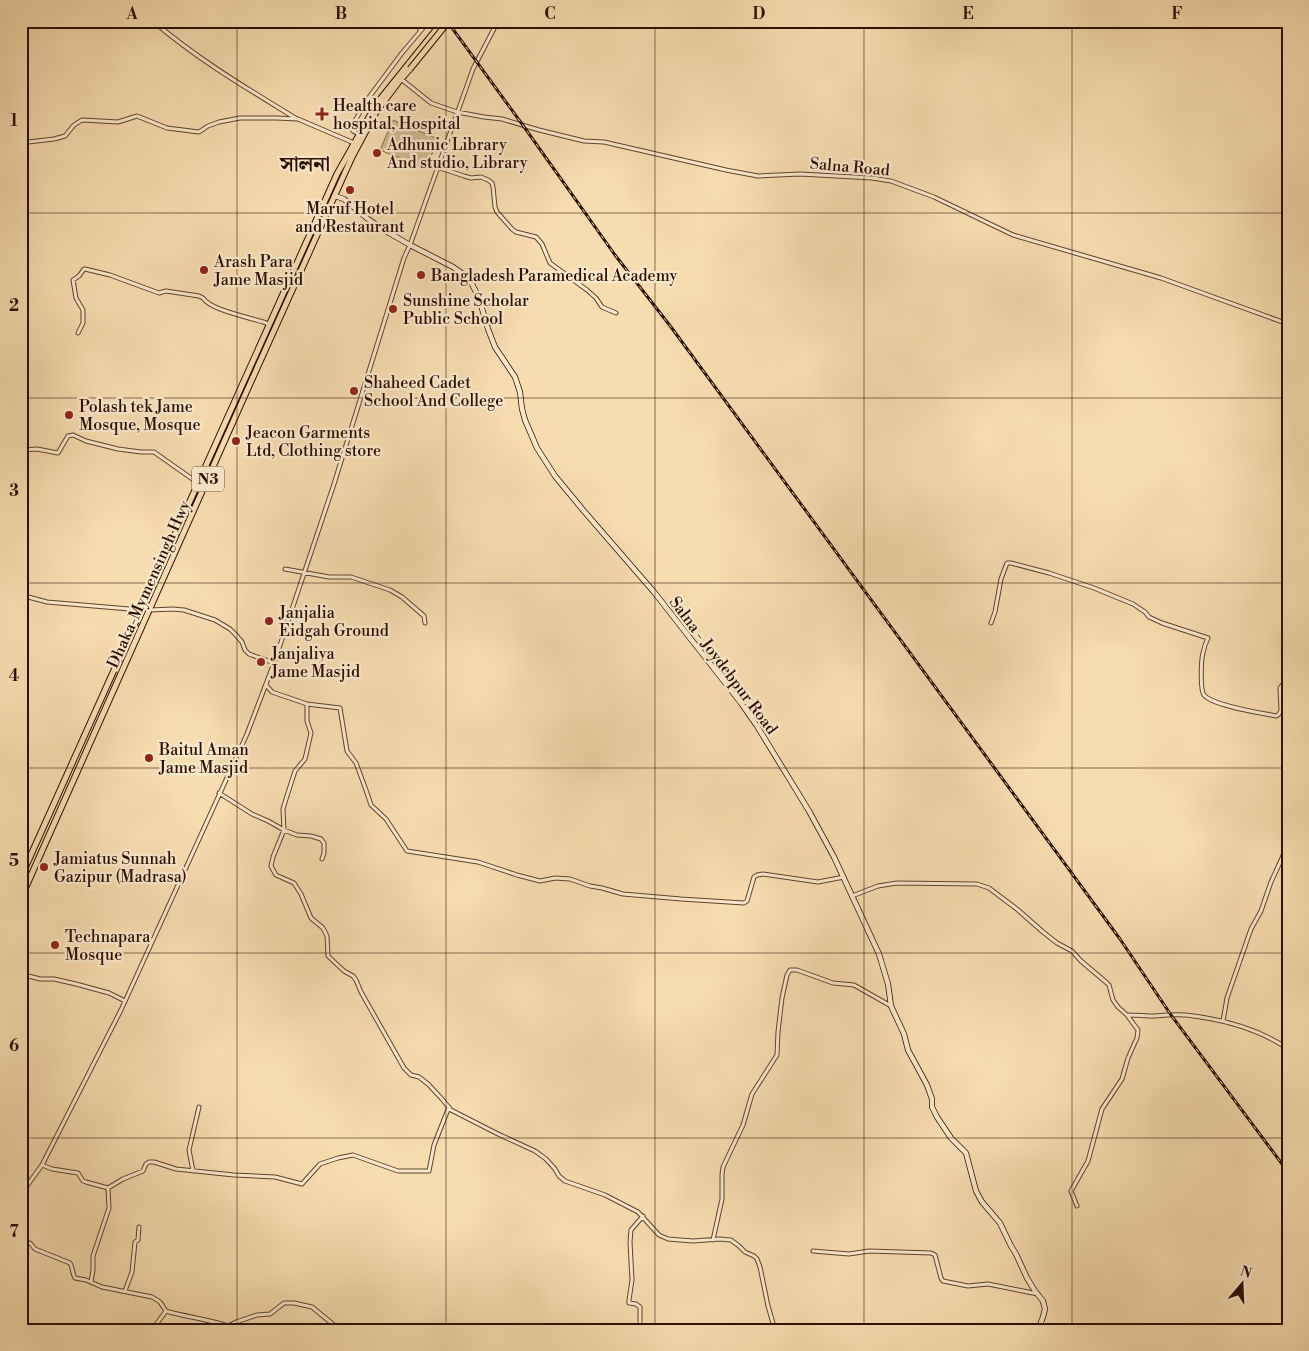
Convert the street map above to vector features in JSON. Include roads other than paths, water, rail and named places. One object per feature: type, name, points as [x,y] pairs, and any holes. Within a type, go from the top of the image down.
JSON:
[{"type":"highway","name":"N3","points":[[408,68],[443,21]]},
{"type":"highway","name":"N3","points":[[408,68],[450,21]]},
{"type":"highway","name":"Dhaka-Mymensingh Hwy","points":[[21,898],[352,157],[376,112],[408,68]]},
{"type":"highway","name":"Dhaka-Mymensingh Hwy","points":[[21,877],[337,174],[377,103],[408,68]]},
{"type":"main road","name":"Salna - Joydebpur Road","points":[[335,196],[344,199],[368,219],[410,245],[453,267],[466,276],[480,298],[495,347],[515,377],[525,420],[537,448],[566,489],[654,592],[757,726],[809,811],[844,877],[879,954],[888,984],[891,1006],[904,1034],[908,1050],[927,1085],[932,1099],[932,1107],[951,1138],[966,1153],[976,1191],[982,1202],[1000,1223],[1043,1301],[1045,1309],[1038,1330]]},
{"type":"street","points":[[153,21],[198,55],[298,119],[354,142]]},
{"type":"street","points":[[417,21],[420,30]]},
{"type":"street","points":[[359,134],[352,129],[363,106],[402,53],[429,21]]},
{"type":"street","points":[[21,1194],[42,1165],[125,1001],[247,734],[274,663],[334,484],[404,258],[473,69],[498,21]]},
{"type":"street","name":"Salna Road","points":[[401,79],[430,103],[457,112],[502,119],[584,141],[604,142],[758,176],[800,174],[872,178],[891,181],[934,197],[1013,235],[1161,278],[1288,324]]},
{"type":"street","points":[[21,141],[28,142],[65,136],[82,120],[118,122],[137,116],[167,128],[199,132],[218,122],[240,118],[298,119]]},
{"type":"street","points":[[437,167],[471,178],[488,180],[492,183],[498,212],[512,228],[516,232],[536,237],[542,244],[550,263],[587,290],[602,307],[616,313]]},
{"type":"street","points":[[78,334],[83,323],[83,310],[76,298],[73,280],[84,269],[110,275],[159,294],[166,291],[199,296],[218,309],[270,324]]},
{"type":"street","points":[[21,450],[37,449],[58,453],[68,436],[73,435],[86,441],[118,450],[154,452],[198,483]]},
{"type":"street","points":[[991,623],[1001,579],[1007,563],[1010,563],[1050,573],[1094,588],[1133,604],[1149,617],[1208,638],[1202,653],[1201,689],[1204,696],[1209,699],[1246,711],[1276,716],[1281,711],[1280,688],[1283,684],[1288,683]]},
{"type":"street","points":[[285,569],[329,577],[352,577],[390,590],[402,596],[424,616],[425,623]]},
{"type":"street","points":[[21,595],[46,602],[141,610]]},
{"type":"street","points":[[150,610],[184,610],[215,620],[230,629],[242,642],[249,654],[274,663]]},
{"type":"street","points":[[266,684],[272,692],[307,704],[340,708],[347,751],[356,763],[371,805],[386,819],[408,851],[478,862],[540,881],[563,878],[623,894],[744,903],[747,901],[756,875],[763,874],[818,882],[844,877]]},
{"type":"street","points":[[307,704],[307,721],[311,733],[305,759],[295,770],[286,799],[284,830],[273,857],[272,870],[276,875],[294,883],[311,918],[323,928],[327,936],[328,956],[356,980],[404,1068],[411,1075],[428,1084],[452,1110],[535,1151],[546,1159],[564,1181],[605,1195],[642,1216],[659,1235],[668,1239],[693,1242],[731,1240],[756,1260],[760,1267],[775,1330]]},
{"type":"street","points":[[219,793],[252,814],[284,830],[297,835],[321,839],[324,843],[322,859]]},
{"type":"street","points":[[1223,1021],[1228,998],[1251,929],[1261,912],[1288,841]]},
{"type":"street","points":[[852,896],[878,886],[897,884],[977,884],[989,888],[1057,943],[1072,951],[1081,962],[1109,985],[1113,1000],[1127,1014],[1138,1030],[1137,1038],[1128,1058],[1122,1079],[1102,1109],[1088,1161],[1071,1191],[1077,1206]]},
{"type":"street","points":[[713,1240],[722,1199],[723,1167],[743,1125],[752,1094],[777,1055],[782,998],[787,975],[790,970],[798,970],[834,983],[854,985],[891,1006]]},
{"type":"street","points":[[21,974],[40,979],[68,982],[108,993],[125,1001]]},
{"type":"street","points":[[1127,1014],[1154,1016],[1185,1015],[1223,1021],[1254,1031],[1288,1049]]},
{"type":"street","points":[[193,1170],[189,1150],[200,1107]]},
{"type":"street","points":[[42,1165],[52,1169],[78,1173],[83,1181],[108,1188],[142,1171],[146,1164],[150,1162],[176,1169],[276,1177],[302,1184],[320,1164],[353,1155],[398,1171],[429,1171],[434,1145],[449,1107]]},
{"type":"street","points":[[91,1282],[94,1270],[93,1256],[109,1208],[108,1188]]},
{"type":"street","points":[[642,1216],[631,1230],[632,1280],[629,1303],[640,1307],[640,1326],[642,1329],[648,1330]]},
{"type":"street","points":[[125,1291],[132,1272],[135,1242],[138,1240],[139,1227]]},
{"type":"street","points":[[21,1238],[35,1249],[70,1263],[73,1267],[75,1278],[102,1287],[152,1297],[160,1302],[166,1311],[179,1315],[228,1326],[258,1315],[270,1314],[284,1303],[294,1303],[312,1307],[340,1330]]},
{"type":"street","points":[[813,1251],[849,1254],[869,1251],[931,1254],[935,1255],[940,1278],[943,1281],[968,1286],[988,1284],[1038,1294]]},
{"type":"street","points":[[152,1330],[166,1311]]},
{"type":"street","points":[[349,1330],[368,1328],[376,1330]]},
{"type":"street","points":[[397,1330],[405,1328],[412,1330]]},
{"type":"railway","points":[[447,21],[615,255],[671,327],[1120,939],[1171,1015],[1288,1172]]},
{"type":"place","name":"Health care hospital, Hospital","points":[[322,114]]},
{"type":"place","name":"Adhunic Library And studio, Library","points":[[377,153]]},
{"type":"place","name":"Maruf Hotel and Restaurant","points":[[350,190]]},
{"type":"place","name":"Arash Para Jame Masjid","points":[[204,270]]},
{"type":"place","name":"Bangladesh Paramedical Academy","points":[[421,275]]},
{"type":"place","name":"Sunshine Scholar Public School","points":[[393,309]]},
{"type":"place","name":"Shaheed Cadet School And College","points":[[354,391]]},
{"type":"place","name":"Polash tek Jame Mosque, Mosque","points":[[69,415]]},
{"type":"place","name":"Jeacon Garments Ltd, Clothing store","points":[[236,441]]},
{"type":"place","name":"Janjalia Eidgah Ground","points":[[269,621]]},
{"type":"place","name":"Janjaliya Jame Masjid","points":[[261,662]]},
{"type":"place","name":"Baitul Aman Jame Masjid","points":[[149,758]]},
{"type":"place","name":"Jamiatus Sunnah Gazipur (Madrasa)","points":[[44,867]]},
{"type":"place","name":"Technapara Mosque","points":[[55,945]]},
{"type":"district","name":"সালনা","points":[[305,164]]}]
